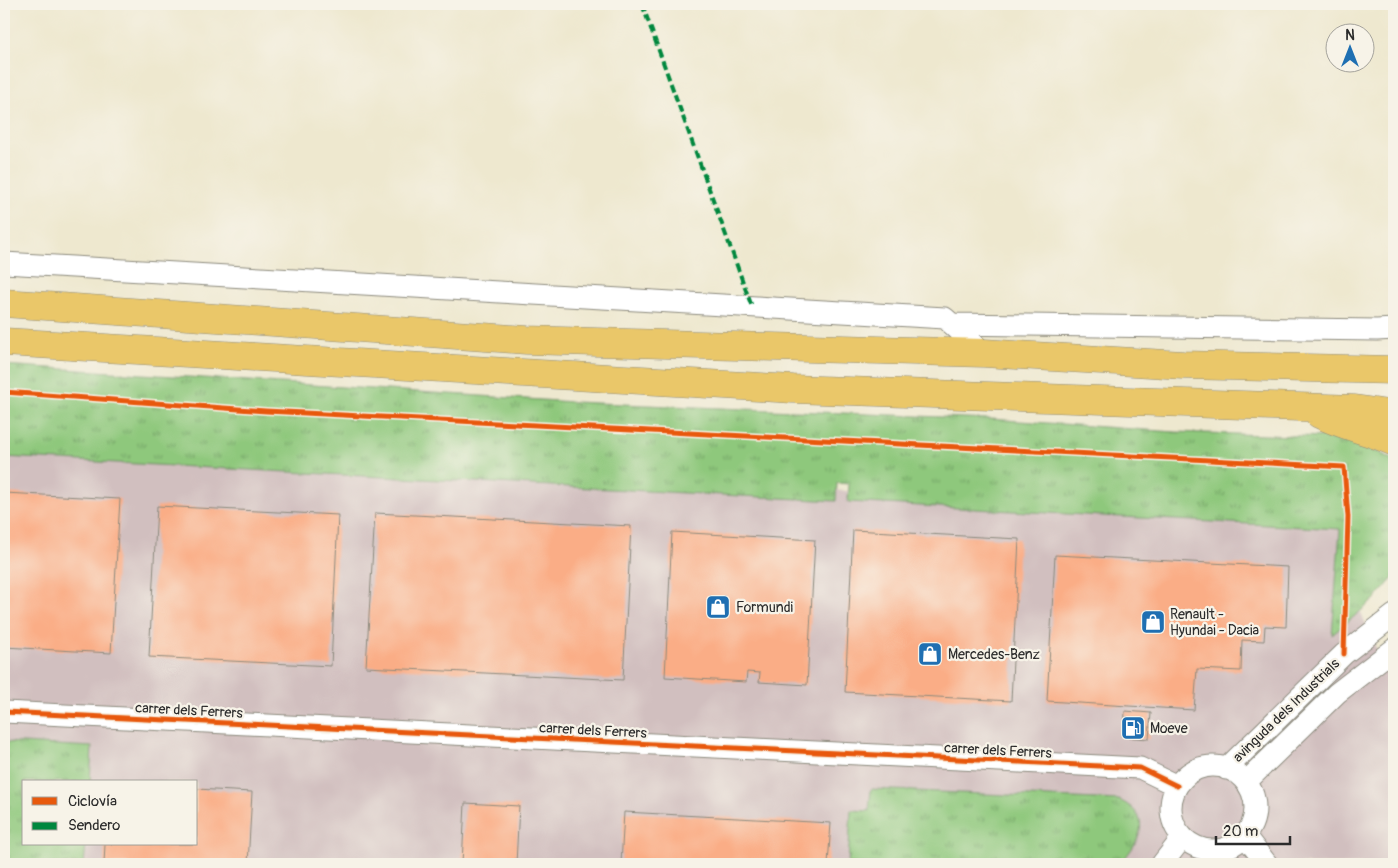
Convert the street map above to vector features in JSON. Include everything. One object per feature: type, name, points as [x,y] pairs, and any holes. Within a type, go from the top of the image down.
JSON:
[{"type":"highway","points":[[4,303],[527,340],[984,354],[1183,365],[1394,370]]},
{"type":"highway","points":[[4,342],[793,389],[1355,409],[1394,415]]},
{"type":"highway","points":[[1327,369],[1394,355]]},
{"type":"highway","points":[[1307,408],[1341,425],[1380,435],[1394,442]]},
{"type":"street","points":[[4,264],[945,318],[984,354]]},
{"type":"street","points":[[952,324],[1394,329]]},
{"type":"street","name":"avinguda dels Industrials","points":[[1226,769],[1344,654],[1394,615]]},
{"type":"street","name":"avinguda dels Industrials","points":[[1246,782],[1337,692],[1394,649]]},
{"type":"street","name":"carrer dels Ferrers","points":[[4,712],[1140,768],[1177,786]]},
{"type":"street","points":[[1212,766],[1237,774],[1246,782],[1253,795],[1255,810],[1252,824],[1245,836],[1234,845],[1221,850],[1207,850],[1194,845],[1183,837],[1175,826],[1171,813],[1172,799],[1177,786],[1187,776],[1199,769],[1212,766]]},
{"type":"street","points":[[1245,836],[1268,864]]},
{"type":"street","points":[[1162,864],[1183,837]]},
{"type":"shaded area","points":[[4,444],[1350,519],[1354,596],[1390,681],[1394,680],[1394,864],[4,864]]},
{"type":"green space","points":[[4,365],[573,402],[991,419],[1175,432],[1357,438],[1357,447],[1378,452],[1394,460],[1394,577],[1375,599],[1332,635],[1340,529],[848,502],[849,484],[837,483],[836,501],[4,457]]},
{"type":"green space","points":[[5,742],[92,747],[90,780],[22,780],[22,846],[86,846],[84,864],[4,864]]},
{"type":"green space","points":[[871,789],[1119,800],[1137,814],[1140,830],[1138,839],[1120,864],[848,864],[851,810],[869,811]]},
{"type":"building","points":[[4,493],[120,499],[111,653],[4,647]]},
{"type":"building","points":[[157,506],[338,515],[331,666],[149,657]]},
{"type":"building","points":[[375,513],[631,526],[623,680],[366,667]]},
{"type":"building","name":"Mercedes-Benz","points":[[853,530],[1019,539],[1011,701],[845,692]]},
{"type":"building","name":"Formundi","points":[[672,532],[815,540],[807,685],[759,682],[760,673],[747,672],[746,682],[665,677]]},
{"type":"building","name":"Renault - Hyundai - Dacia","points":[[1055,555],[1288,567],[1286,627],[1265,626],[1264,641],[1242,640],[1241,671],[1197,669],[1194,710],[1047,701]]},
{"type":"building","points":[[1125,711],[1151,713],[1149,739],[1124,737]]},
{"type":"building","points":[[198,789],[252,792],[248,864],[104,864],[105,846],[198,846]]},
{"type":"building","points":[[465,803],[519,806],[516,864],[462,864]]},
{"type":"building","points":[[624,812],[831,823],[828,864],[621,864]]},
{"type":"marked path","points":[[642,4],[752,307]]},
{"type":"cycle path","points":[[4,392],[266,411],[1344,467],[1348,517],[1344,654]]},
{"type":"cycle path","points":[[4,712],[1140,768],[1177,786]]},
{"type":"place","name":"Formundi","points":[[718,607]]},
{"type":"place","name":"Renault - Hyundai - Dacia","points":[[1153,622]]},
{"type":"place","name":"Mercedes-Benz","points":[[930,654]]},
{"type":"place","name":"Moeve","points":[[1133,728]]}]
